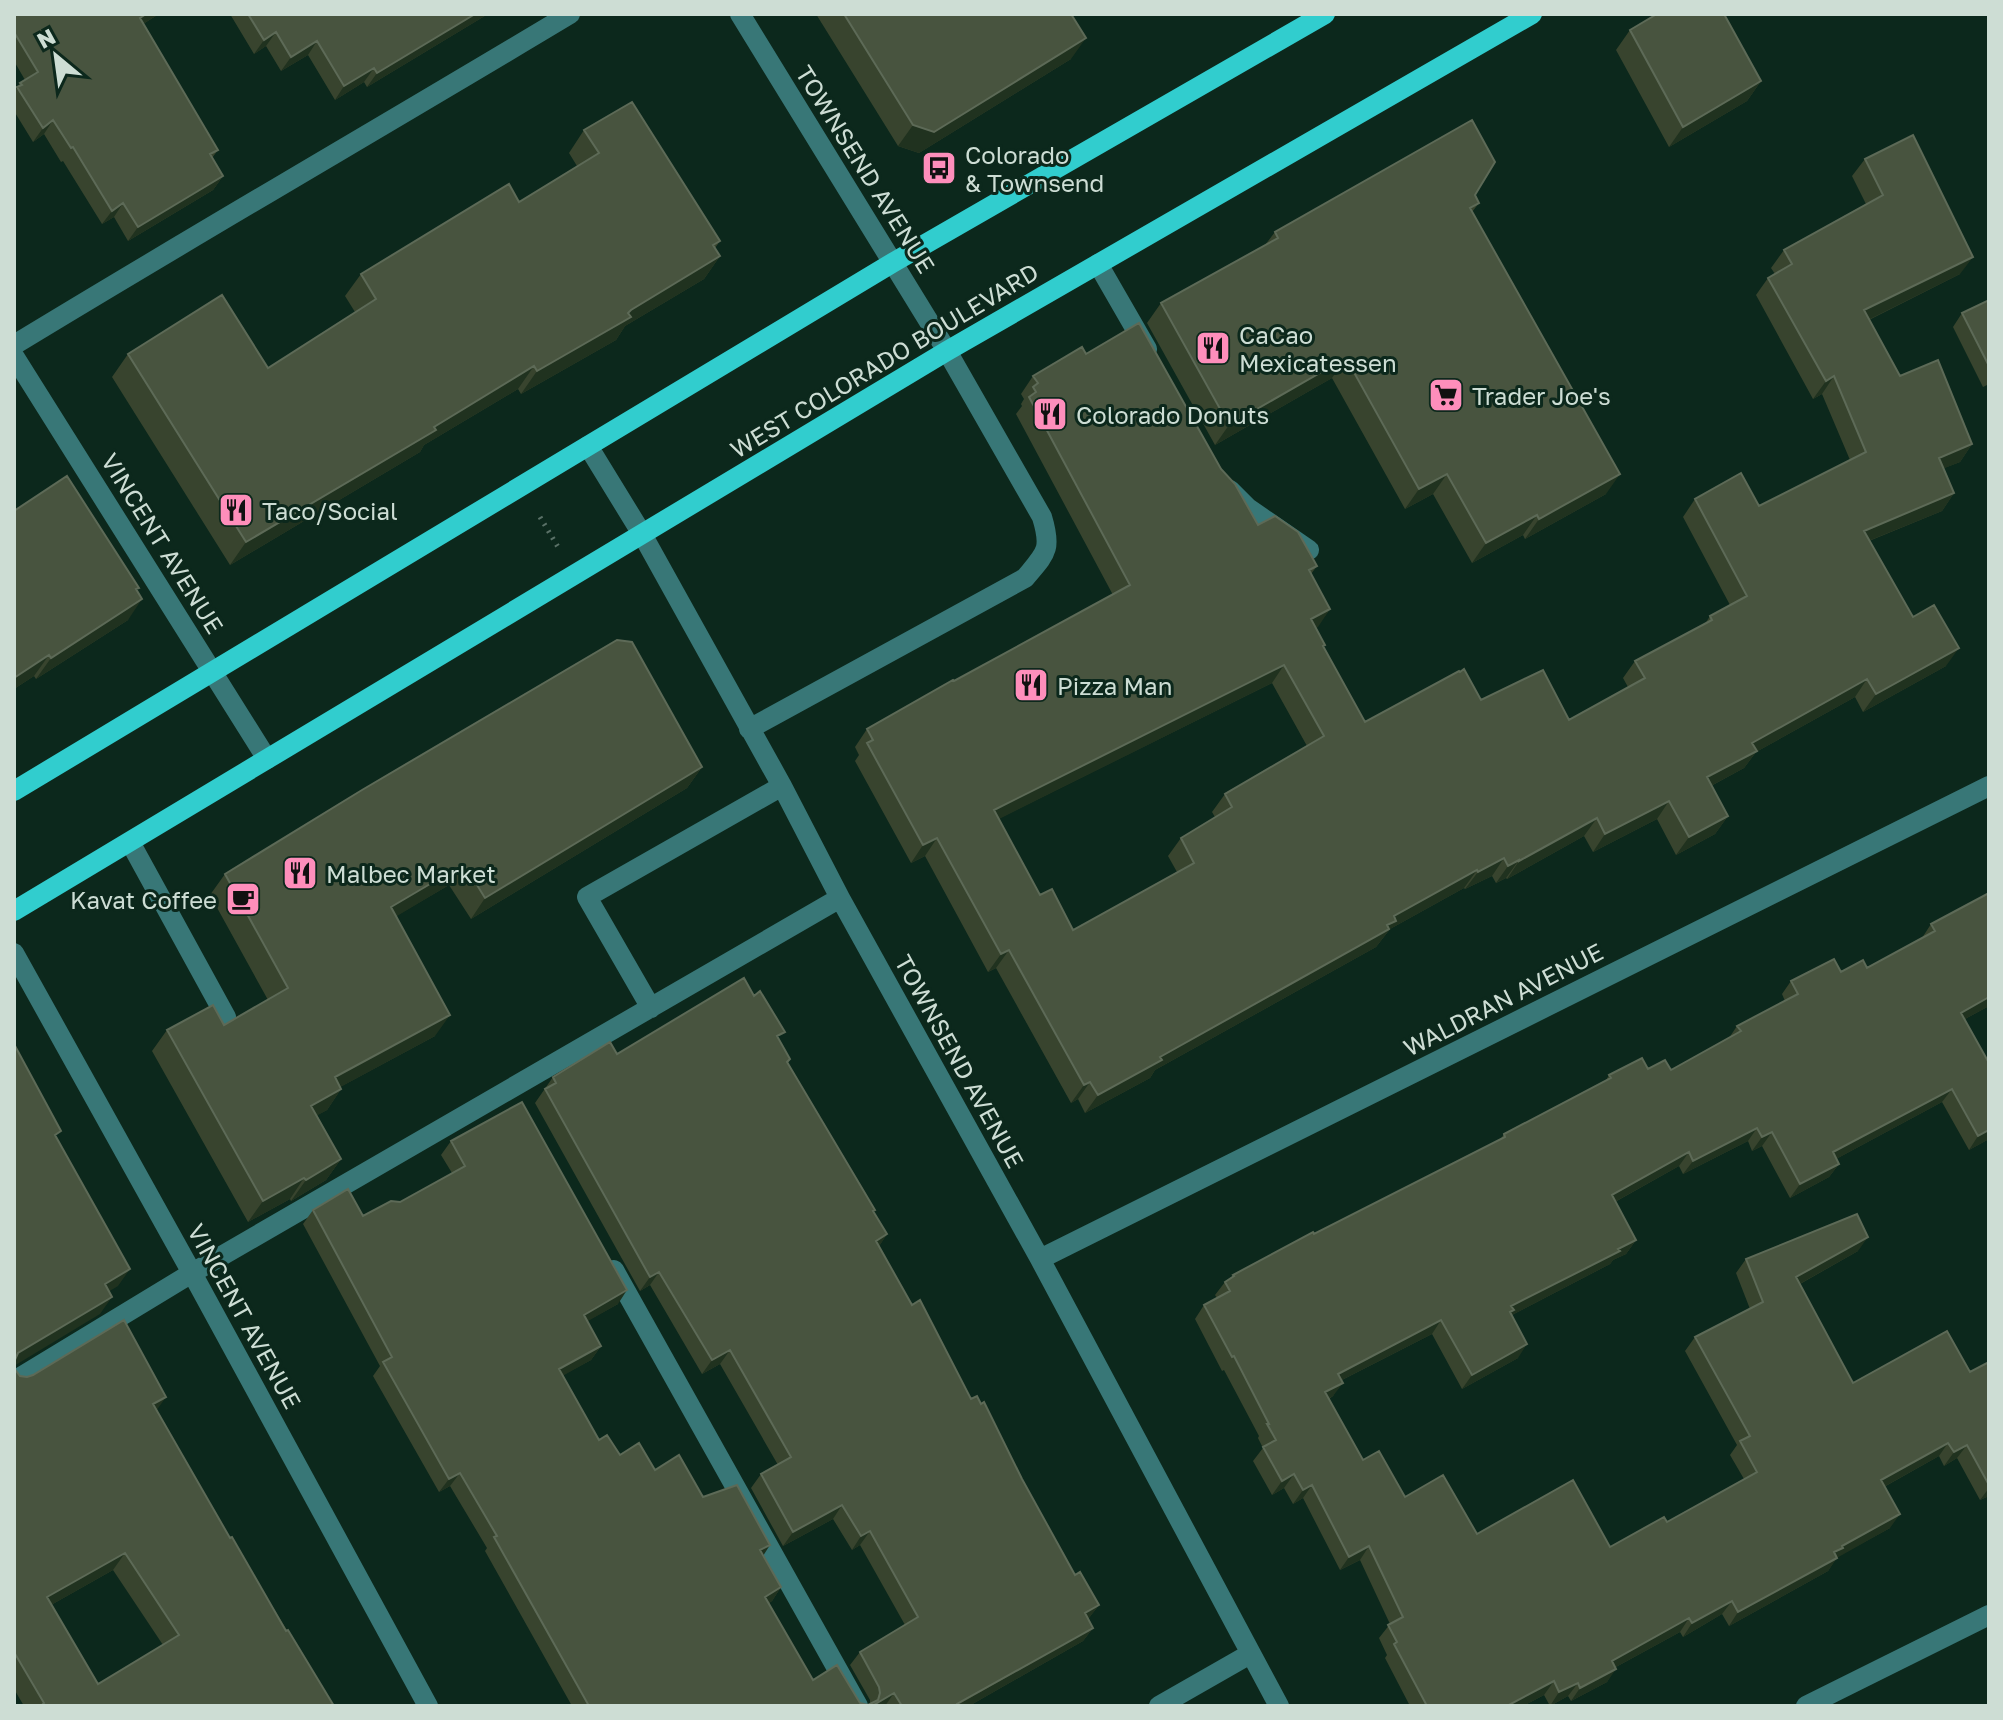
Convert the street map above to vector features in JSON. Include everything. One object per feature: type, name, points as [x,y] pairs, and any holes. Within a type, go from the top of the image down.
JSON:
[{"type":"main road","name":"WEST COLORADO BOULEVARD","points":[[14,911],[947,351],[1532,14]]},
{"type":"main road","points":[[14,791],[894,262],[1321,15]]},
{"type":"street","points":[[14,345],[236,210],[570,14]]},
{"type":"street","name":"TOWNSEND AVENUE","points":[[740,14],[947,351],[1042,517],[1047,534],[1046,553],[1025,578],[749,729]]},
{"type":"street","points":[[1098,264],[1159,371]]},
{"type":"street","name":"VINCENT AVENUE","points":[[14,356],[267,759]]},
{"type":"street","name":"TOWNSEND AVENUE","points":[[588,446],[642,534],[782,786],[1279,1706]]},
{"type":"street","points":[[1220,480],[1248,508],[1309,550]]},
{"type":"street","points":[[651,1008],[587,897],[782,786]]},
{"type":"street","name":"WALDRAN AVENUE","points":[[1040,1259],[1989,786]]},
{"type":"street","points":[[130,842],[226,1017]]},
{"type":"street","points":[[14,1381],[192,1273],[516,1094],[651,1008],[840,898]]},
{"type":"street","name":"VINCENT AVENUE","points":[[14,953],[428,1706]]},
{"type":"street","points":[[605,1254],[858,1706]]},
{"type":"street","points":[[1806,1706],[1989,1615]]},
{"type":"street","points":[[1159,1706],[1250,1654]]},
{"type":"path","points":[[540,517],[558,547]]},
{"type":"building","points":[[14,14],[146,14],[140,18],[218,150],[210,154],[223,176],[138,227],[123,203],[112,211],[53,120],[43,128],[17,87],[38,72],[14,32]]},
{"type":"building","points":[[248,14],[475,14],[377,73],[374,68],[344,86],[317,41],[291,57],[276,32],[264,40]]},
{"type":"building","points":[[844,14],[1071,14],[1086,38],[934,132],[913,125]]},
{"type":"building","points":[[1657,14],[1724,14],[1761,81],[1683,127],[1630,30]]},
{"type":"building","points":[[632,102],[720,241],[713,245],[720,256],[631,310],[628,313],[631,317],[537,371],[534,366],[434,427],[436,430],[246,542],[128,354],[222,295],[268,368],[376,299],[361,274],[509,184],[519,202],[599,153],[584,130]]},
{"type":"building","name":"Trader Joe's","points":[[1472,120],[1495,162],[1475,195],[1479,203],[1470,208],[1620,474],[1539,519],[1537,515],[1486,543],[1447,474],[1419,489],[1346,358],[1229,425],[1161,303],[1278,238],[1275,232]]},
{"type":"building","points":[[1913,135],[1973,257],[1864,310],[1900,376],[1938,360],[1972,444],[1939,458],[1954,493],[1864,531],[1913,617],[1934,605],[1959,648],[1876,694],[1867,679],[1752,743],[1757,751],[1707,777],[1728,816],[1689,837],[1669,801],[1605,834],[1597,818],[1508,866],[1504,858],[1477,870],[1394,916],[1396,921],[1387,925],[1389,929],[1098,1095],[1090,1082],[1084,1085],[1009,950],[1001,954],[937,838],[923,845],[867,743],[873,740],[867,729],[1130,585],[1029,397],[1036,392],[1033,387],[1038,383],[1033,376],[1082,347],[1086,354],[1139,323],[1221,469],[1235,484],[1258,525],[1275,516],[1298,532],[1317,566],[1309,570],[1330,609],[1311,619],[1365,722],[1464,669],[1481,700],[1543,670],[1569,720],[1645,678],[1635,661],[1712,620],[1710,616],[1747,596],[1695,499],[1741,473],[1759,506],[1866,452],[1834,376],[1826,381],[1768,278],[1792,264],[1784,250],[1883,195],[1865,159]],"holes":[[[1284,665],[1324,736],[1225,794],[1232,807],[1181,838],[1194,863],[1073,930],[1052,889],[1040,895],[994,810]]]},
{"type":"building","points":[[1989,300],[1989,366],[1962,313]]},
{"type":"building","points":[[67,476],[139,588],[136,589],[142,599],[51,658],[49,655],[14,678],[14,511]]},
{"type":"building","points":[[617,640],[632,642],[702,767],[485,898],[464,864],[391,907],[450,1015],[335,1077],[341,1089],[311,1106],[341,1159],[263,1201],[167,1030],[213,1005],[224,1025],[288,988],[225,874]]},
{"type":"building","points":[[1989,893],[1989,997],[1961,1013],[1989,1063],[1989,1130],[1978,1136],[1952,1089],[1833,1152],[1839,1164],[1800,1184],[1772,1132],[1762,1137],[1757,1128],[1693,1161],[1689,1152],[1612,1195],[1636,1240],[1511,1306],[1514,1310],[1510,1312],[1527,1344],[1472,1375],[1441,1320],[1338,1374],[1343,1383],[1325,1392],[1363,1460],[1379,1451],[1405,1497],[1443,1475],[1477,1534],[1573,1480],[1610,1547],[1664,1517],[1667,1522],[1757,1472],[1740,1441],[1750,1436],[1695,1337],[1763,1302],[1746,1259],[1857,1214],[1868,1237],[1796,1277],[1853,1383],[1947,1331],[1970,1372],[1989,1362],[1989,1485],[1967,1445],[1954,1452],[1948,1443],[1881,1480],[1900,1514],[1842,1546],[1834,1552],[1837,1558],[1738,1612],[1732,1601],[1692,1623],[1689,1618],[1612,1661],[1616,1669],[1580,1688],[1578,1683],[1559,1692],[1554,1681],[1507,1706],[1427,1706],[1394,1644],[1397,1642],[1388,1625],[1403,1617],[1369,1546],[1349,1557],[1312,1485],[1303,1490],[1294,1474],[1282,1481],[1263,1447],[1276,1440],[1269,1424],[1204,1305],[1230,1291],[1225,1282],[1233,1275],[1505,1137],[1504,1134],[1611,1078],[1609,1075],[1642,1058],[1648,1069],[1665,1060],[1671,1070],[1741,1031],[1737,1026],[1798,994],[1791,981],[1834,959],[1841,972],[1863,960],[1867,968],[1935,931],[1931,924]]},
{"type":"building","points":[[744,978],[754,996],[760,991],[785,1032],[777,1036],[790,1059],[787,1062],[875,1210],[887,1234],[876,1241],[912,1305],[920,1300],[971,1399],[977,1396],[981,1404],[984,1402],[1075,1575],[1080,1572],[1099,1605],[1085,1613],[1093,1628],[958,1706],[902,1706],[894,1693],[872,1706],[589,1706],[460,1473],[449,1479],[383,1362],[392,1357],[313,1210],[348,1189],[363,1216],[391,1201],[400,1202],[465,1166],[451,1141],[522,1102],[627,1290],[584,1315],[601,1346],[559,1369],[599,1440],[607,1435],[620,1455],[639,1443],[655,1470],[679,1455],[703,1497],[737,1485],[770,1545],[760,1550],[781,1587],[765,1597],[813,1680],[837,1665],[860,1703],[868,1705],[878,1700],[879,1687],[860,1652],[918,1617],[870,1531],[861,1536],[842,1505],[793,1532],[761,1474],[791,1457],[730,1350],[712,1360],[659,1272],[650,1277],[545,1089],[556,1083],[553,1077],[610,1042],[617,1054]]},
{"type":"building","points":[[14,1044],[61,1131],[55,1135],[130,1269],[105,1284],[112,1297],[18,1353],[14,1362]]},
{"type":"building","points":[[124,1320],[166,1397],[153,1404],[230,1538],[334,1706],[41,1706],[44,1703],[14,1652],[14,1368],[20,1376],[33,1375]],"holes":[[[125,1553],[179,1635],[98,1684],[47,1597]]]},
{"type":"place","name":"Colorado & Townsend","points":[[939,168]]},
{"type":"place","name":"CaCao Mexicatessen","points":[[1213,348]]},
{"type":"place","name":"Trader Joe's","points":[[1446,395]]},
{"type":"place","name":"Colorado Donuts","points":[[1050,414]]},
{"type":"place","name":"Taco/Social","points":[[236,510]]},
{"type":"place","name":"Pizza Man","points":[[1031,685]]},
{"type":"place","name":"Malbec Market","points":[[300,873]]},
{"type":"place","name":"Kavat Coffee","points":[[243,899]]}]
